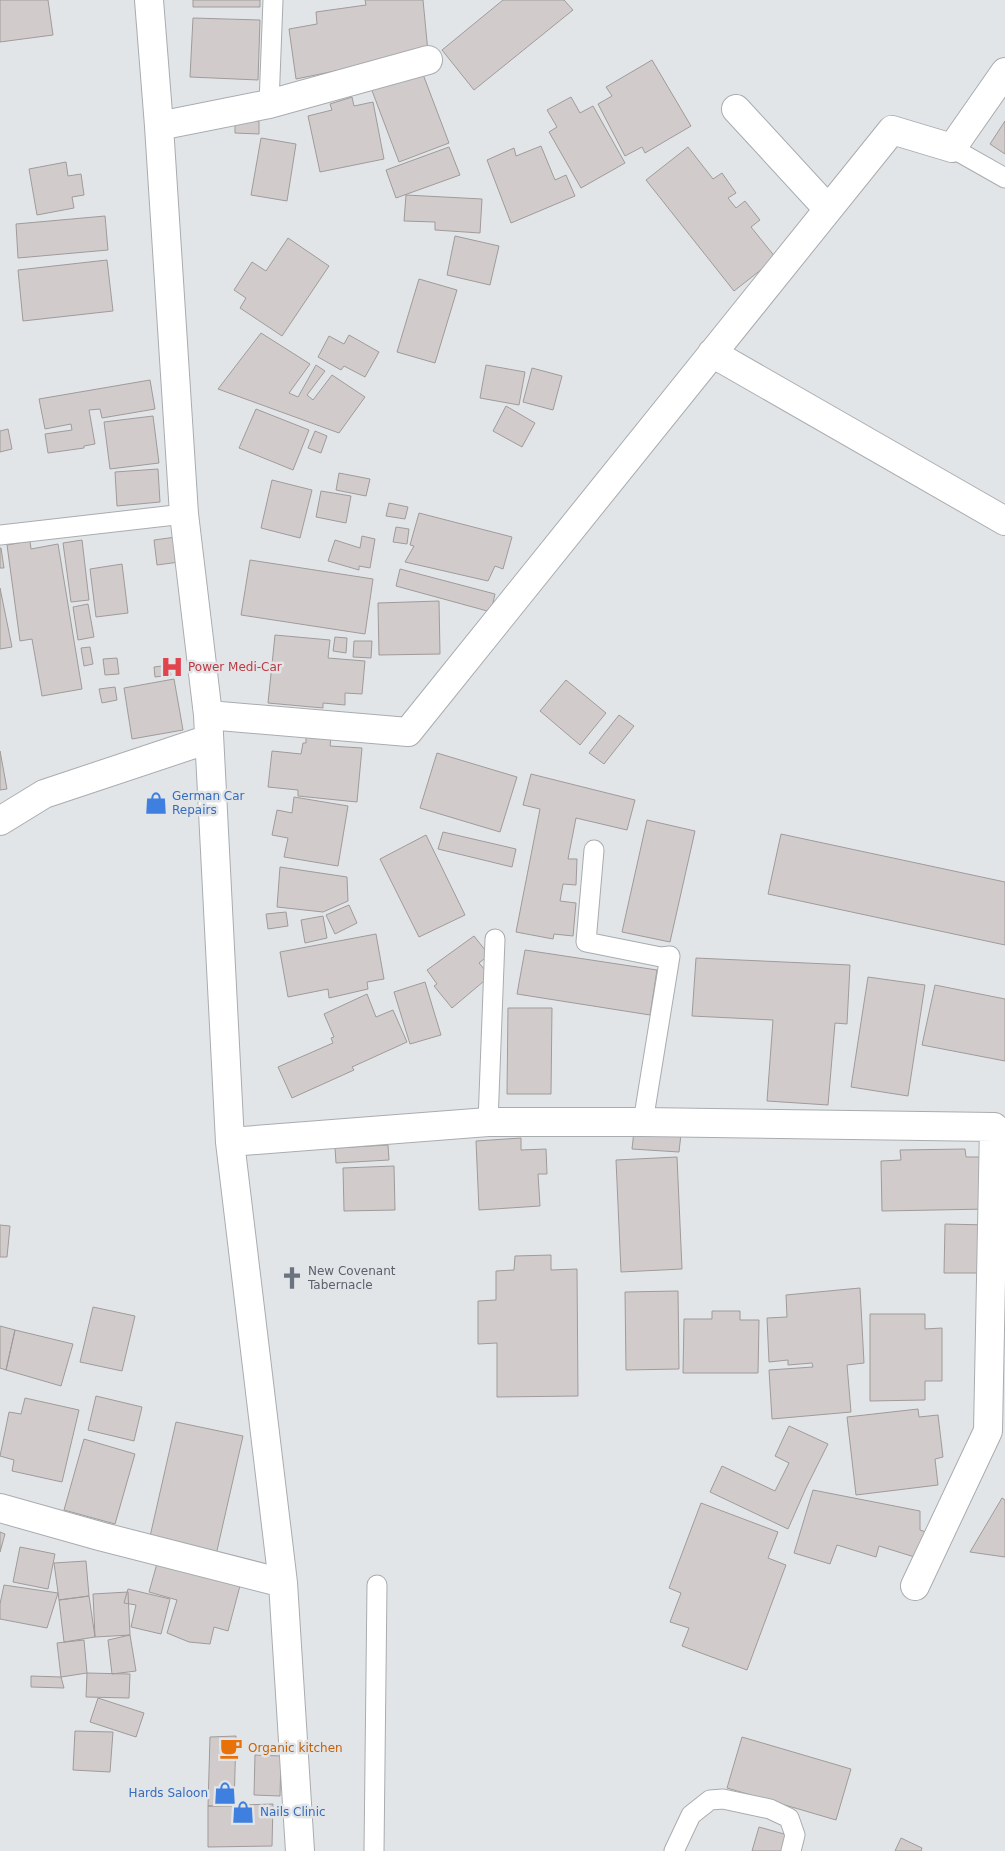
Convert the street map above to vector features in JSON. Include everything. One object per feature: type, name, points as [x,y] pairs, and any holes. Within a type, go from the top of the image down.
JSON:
[{"type":"street","points":[[149,0],[184,514],[209,727],[230,1142],[282,1583],[300,1851]]},
{"type":"street","points":[[159,126],[269,104],[428,60]]},
{"type":"street","points":[[0,821],[44,794],[209,727],[408,732],[892,130],[952,148],[1005,72]]},
{"type":"street","points":[[736,109],[828,209]]},
{"type":"street","points":[[712,354],[1005,521]]},
{"type":"street","points":[[230,1142],[488,1122],[643,1122],[994,1127],[988,1431],[915,1586]]},
{"type":"street","points":[[0,1508],[103,1537],[282,1583]]},
{"type":"lane","points":[[269,104],[274,0]]},
{"type":"lane","points":[[952,148],[1005,178]]},
{"type":"lane","points":[[0,535],[184,514]]},
{"type":"lane","points":[[594,850],[586,942],[662,957],[670,956],[643,1122]]},
{"type":"lane","points":[[488,1122],[495,939]]},
{"type":"lane","points":[[374,1851],[376,1585]]},
{"type":"lane","points":[[674,1851],[691,1815],[710,1800],[723,1799],[770,1809],[789,1818],[795,1835],[791,1851]]},
{"type":"building","points":[[0,0],[48,0],[53,35],[0,42]]},
{"type":"building","points":[[193,0],[260,0],[260,7],[193,7]]},
{"type":"building","points":[[365,0],[423,0],[428,52],[296,79],[289,29],[317,24],[316,12],[366,5]]},
{"type":"building","points":[[503,0],[564,0],[573,10],[474,90],[442,50]]},
{"type":"building","points":[[193,18],[260,20],[258,80],[190,77]]},
{"type":"building","points":[[652,60],[691,126],[645,153],[642,147],[625,156],[598,104],[612,96],[606,87]]},
{"type":"building","points":[[421,69],[449,143],[399,162],[371,88]]},
{"type":"building","points":[[352,97],[354,106],[373,102],[384,159],[320,172],[308,116],[332,110],[330,104]]},
{"type":"building","points":[[571,97],[580,113],[593,106],[625,163],[581,188],[549,132],[557,127],[547,110]]},
{"type":"building","points":[[235,120],[259,121],[259,134],[235,133]]},
{"type":"building","points":[[1005,121],[1005,154],[990,144]]},
{"type":"building","points":[[261,138],[296,144],[287,201],[251,195]]},
{"type":"building","points":[[541,146],[555,180],[566,175],[575,196],[511,223],[487,160],[514,148],[516,156]]},
{"type":"building","points":[[449,147],[460,175],[396,198],[386,170]]},
{"type":"building","points":[[688,147],[713,179],[722,173],[736,193],[728,198],[736,208],[745,201],[760,220],[751,227],[776,258],[734,291],[646,180]]},
{"type":"building","points":[[66,162],[68,176],[81,174],[84,195],[72,197],[74,208],[37,215],[29,169]]},
{"type":"building","points":[[406,195],[482,199],[480,233],[435,230],[435,222],[404,221]]},
{"type":"building","points":[[105,216],[108,250],[18,258],[16,224]]},
{"type":"building","points":[[455,236],[499,246],[490,285],[447,275]]},
{"type":"building","points":[[288,238],[329,266],[282,336],[240,308],[246,298],[234,290],[252,262],[266,271]]},
{"type":"building","points":[[107,260],[113,311],[23,321],[18,270]]},
{"type":"building","points":[[419,279],[457,290],[435,363],[397,352]]},
{"type":"building","points":[[261,333],[310,364],[289,393],[298,397],[316,365],[325,371],[307,395],[313,400],[332,375],[365,397],[339,433],[218,389]]},
{"type":"building","points":[[349,335],[379,352],[365,377],[344,366],[341,370],[318,357],[329,336],[344,344]]},
{"type":"building","points":[[486,365],[525,372],[519,405],[480,398]]},
{"type":"building","points":[[532,368],[562,376],[553,410],[523,402]]},
{"type":"building","points":[[150,380],[155,409],[102,418],[100,409],[89,410],[95,444],[84,446],[84,448],[48,453],[45,434],[72,430],[71,424],[45,429],[39,399]]},
{"type":"building","points":[[506,406],[535,423],[522,447],[493,431]]},
{"type":"building","points":[[256,409],[309,430],[293,470],[239,448]]},
{"type":"building","points":[[153,416],[159,463],[110,469],[104,422]]},
{"type":"building","points":[[8,429],[12,449],[0,452],[0,431]]},
{"type":"building","points":[[315,431],[327,436],[321,453],[308,448]]},
{"type":"building","points":[[158,469],[160,502],[117,506],[115,472]]},
{"type":"building","points":[[339,473],[370,479],[366,496],[336,490]]},
{"type":"building","points":[[272,480],[312,490],[300,538],[261,528]]},
{"type":"building","points":[[321,491],[351,496],[346,523],[316,517]]},
{"type":"building","points":[[389,503],[408,507],[405,519],[386,516]]},
{"type":"building","points":[[419,513],[512,537],[503,569],[495,566],[488,581],[405,562],[414,546],[410,545]]},
{"type":"building","points":[[396,527],[409,529],[407,544],[393,542]]},
{"type":"building","points":[[362,536],[375,539],[370,568],[359,566],[359,570],[328,561],[335,540],[360,548]]},
{"type":"building","points":[[176,537],[179,562],[157,565],[154,540]]},
{"type":"building","points":[[82,540],[89,600],[71,602],[63,543]]},
{"type":"building","points":[[30,541],[31,549],[58,544],[82,689],[42,696],[32,639],[20,641],[7,545]]},
{"type":"building","points":[[1,548],[4,568],[0,568]]},
{"type":"building","points":[[250,560],[373,579],[365,634],[241,615]]},
{"type":"building","points":[[122,564],[128,613],[96,617],[90,569]]},
{"type":"building","points":[[400,569],[495,594],[491,612],[396,586]]},
{"type":"building","points":[[0,588],[12,647],[0,649]]},
{"type":"building","points":[[439,601],[440,654],[379,655],[378,603]]},
{"type":"building","points":[[88,604],[94,637],[78,640],[73,607]]},
{"type":"building","points":[[275,635],[330,640],[328,658],[365,661],[362,694],[345,693],[345,705],[323,703],[323,708],[268,703]]},
{"type":"building","points":[[335,637],[347,638],[346,653],[333,651]]},
{"type":"building","points":[[354,641],[372,641],[371,658],[353,657]]},
{"type":"building","points":[[90,647],[93,664],[84,666],[81,648]]},
{"type":"building","points":[[117,658],[119,674],[105,675],[103,659]]},
{"type":"building","points":[[169,665],[171,675],[155,677],[154,667]]},
{"type":"building","points":[[174,679],[183,730],[132,739],[124,688]]},
{"type":"building","points":[[566,680],[606,713],[580,745],[540,711]]},
{"type":"building","points":[[115,687],[117,700],[102,703],[99,689]]},
{"type":"building","points":[[619,715],[634,726],[604,764],[589,753]]},
{"type":"building","points":[[306,736],[331,738],[330,746],[362,748],[357,802],[298,796],[298,790],[268,787],[272,751],[301,754],[303,743],[306,743]]},
{"type":"building","points":[[0,751],[7,789],[0,790]]},
{"type":"building","points":[[437,753],[517,777],[500,832],[420,808]]},
{"type":"building","points":[[531,774],[635,800],[627,830],[576,818],[568,859],[577,859],[576,885],[563,884],[560,901],[576,903],[573,936],[554,934],[553,939],[516,932],[540,809],[523,805]]},
{"type":"building","points":[[294,797],[348,806],[338,866],[284,857],[288,838],[272,835],[277,810],[292,813]]},
{"type":"building","points":[[647,820],[695,831],[670,942],[622,932]]},
{"type":"building","points":[[443,832],[516,849],[512,867],[438,849]]},
{"type":"building","points":[[781,834],[1005,882],[1005,945],[768,894]]},
{"type":"building","points":[[426,835],[465,915],[419,937],[380,859]]},
{"type":"building","points":[[280,867],[347,877],[348,901],[323,912],[277,907]]},
{"type":"building","points":[[349,905],[357,923],[335,934],[326,915]]},
{"type":"building","points":[[286,912],[288,926],[268,929],[266,914]]},
{"type":"building","points":[[323,916],[327,938],[305,943],[301,920]]},
{"type":"building","points":[[376,934],[384,979],[367,982],[368,989],[329,998],[328,989],[288,997],[280,952]]},
{"type":"building","points":[[474,936],[489,955],[479,963],[490,976],[452,1008],[434,986],[437,984],[427,970]]},
{"type":"building","points":[[525,950],[657,970],[650,1015],[517,994]]},
{"type":"building","points":[[696,958],[850,965],[847,1024],[835,1023],[828,1105],[767,1101],[773,1020],[692,1016]]},
{"type":"building","points":[[868,977],[925,985],[908,1096],[851,1087]]},
{"type":"building","points":[[425,982],[441,1035],[410,1044],[394,992]]},
{"type":"building","points":[[935,985],[1005,999],[1005,1061],[922,1045]]},
{"type":"building","points":[[367,994],[376,1017],[393,1010],[407,1042],[352,1067],[354,1070],[292,1098],[278,1067],[333,1043],[331,1038],[334,1037],[324,1014]]},
{"type":"building","points":[[508,1008],[552,1008],[551,1094],[507,1094]]},
{"type":"building","points":[[634,1131],[681,1134],[679,1152],[632,1149]]},
{"type":"building","points":[[521,1138],[521,1150],[546,1149],[547,1174],[538,1174],[540,1206],[479,1210],[476,1141]]},
{"type":"building","points":[[388,1145],[389,1160],[336,1163],[335,1148]]},
{"type":"building","points":[[965,1149],[966,1157],[987,1157],[988,1209],[882,1211],[881,1161],[901,1160],[900,1150]]},
{"type":"building","points":[[677,1157],[682,1269],[621,1272],[616,1160]]},
{"type":"building","points":[[394,1166],[395,1210],[344,1211],[343,1168]]},
{"type":"building","points":[[945,1224],[986,1225],[984,1273],[944,1273]]},
{"type":"building","points":[[0,1225],[10,1226],[7,1257],[0,1257]]},
{"type":"building","points":[[551,1255],[551,1270],[577,1269],[578,1396],[497,1397],[497,1343],[478,1344],[478,1301],[496,1300],[496,1271],[514,1270],[515,1256]]},
{"type":"building","points":[[860,1288],[864,1363],[847,1365],[851,1412],[772,1419],[769,1370],[813,1367],[812,1363],[788,1365],[788,1360],[769,1362],[767,1318],[787,1317],[786,1295]]},
{"type":"building","points":[[678,1291],[679,1369],[626,1370],[625,1292]]},
{"type":"building","points":[[93,1307],[135,1316],[122,1371],[80,1362]]},
{"type":"building","points":[[712,1311],[740,1311],[740,1320],[759,1320],[758,1373],[683,1373],[684,1319],[712,1319]]},
{"type":"building","points":[[870,1314],[925,1314],[925,1329],[942,1328],[942,1381],[925,1381],[925,1400],[870,1401]]},
{"type":"building","points":[[0,1326],[15,1330],[6,1370],[0,1368]]},
{"type":"building","points":[[15,1330],[73,1344],[61,1386],[6,1370]]},
{"type":"building","points":[[96,1396],[142,1407],[134,1441],[88,1430]]},
{"type":"building","points":[[25,1398],[79,1410],[62,1482],[12,1471],[14,1460],[0,1456],[9,1412],[21,1414]]},
{"type":"building","points":[[918,1409],[919,1417],[938,1415],[943,1457],[935,1459],[938,1485],[856,1495],[847,1417]]},
{"type":"building","points":[[176,1422],[243,1436],[216,1555],[149,1541]]},
{"type":"building","points":[[789,1426],[828,1444],[788,1529],[710,1492],[722,1466],[775,1491],[789,1463],[775,1456]]},
{"type":"building","points":[[84,1439],[135,1454],[115,1524],[64,1510]]},
{"type":"building","points":[[813,1490],[920,1511],[920,1530],[929,1533],[921,1559],[879,1546],[876,1557],[837,1545],[830,1564],[794,1553]]},
{"type":"building","points":[[1002,1498],[1005,1500],[1005,1557],[970,1552]]},
{"type":"building","points":[[701,1503],[778,1532],[768,1558],[786,1565],[747,1670],[682,1646],[689,1628],[670,1622],[681,1593],[669,1588]]},
{"type":"building","points":[[0,1532],[5,1534],[0,1552]]},
{"type":"building","points":[[20,1547],[55,1554],[48,1589],[13,1582]]},
{"type":"building","points":[[158,1560],[241,1582],[228,1631],[214,1627],[210,1644],[189,1642],[167,1633],[177,1600],[149,1592]]},
{"type":"building","points":[[86,1561],[89,1596],[59,1600],[54,1563]]},
{"type":"building","points":[[4,1585],[58,1593],[47,1628],[0,1619],[0,1604]]},
{"type":"building","points":[[128,1589],[170,1599],[161,1634],[131,1627],[136,1605],[124,1603]]},
{"type":"building","points":[[128,1592],[130,1635],[95,1637],[93,1594]]},
{"type":"building","points":[[89,1596],[95,1637],[64,1642],[59,1600]]},
{"type":"building","points":[[130,1635],[136,1671],[112,1674],[108,1640]]},
{"type":"building","points":[[84,1640],[87,1673],[61,1677],[57,1643]]},
{"type":"building","points":[[87,1673],[130,1674],[129,1698],[86,1697]]},
{"type":"building","points":[[31,1676],[61,1677],[64,1688],[31,1687]]},
{"type":"building","points":[[98,1698],[144,1713],[136,1737],[90,1722]]},
{"type":"building","points":[[75,1731],[113,1732],[110,1772],[73,1770]]},
{"type":"building","points":[[236,1736],[234,1806],[208,1806],[210,1737]]},
{"type":"building","points":[[742,1737],[851,1769],[836,1820],[727,1788]]},
{"type":"building","points":[[255,1755],[281,1756],[280,1796],[254,1795]]},
{"type":"building","points":[[273,1804],[272,1846],[208,1847],[208,1806]]},
{"type":"building","points":[[759,1827],[802,1839],[799,1851],[752,1851]]},
{"type":"building","points":[[901,1838],[922,1848],[921,1851],[895,1851]]},
{"type":"place","name":"Power Medi-Car","points":[[172,667]]},
{"type":"place","name":"German Car Repairs","points":[[156,803]]},
{"type":"place","name":"New Covenant Tabernacle","points":[[292,1278]]},
{"type":"place","name":"Organic kitchen","points":[[231,1748]]},
{"type":"place","name":"Hards Saloon","points":[[225,1793]]},
{"type":"place","name":"Nails Clinic","points":[[243,1812]]}]
